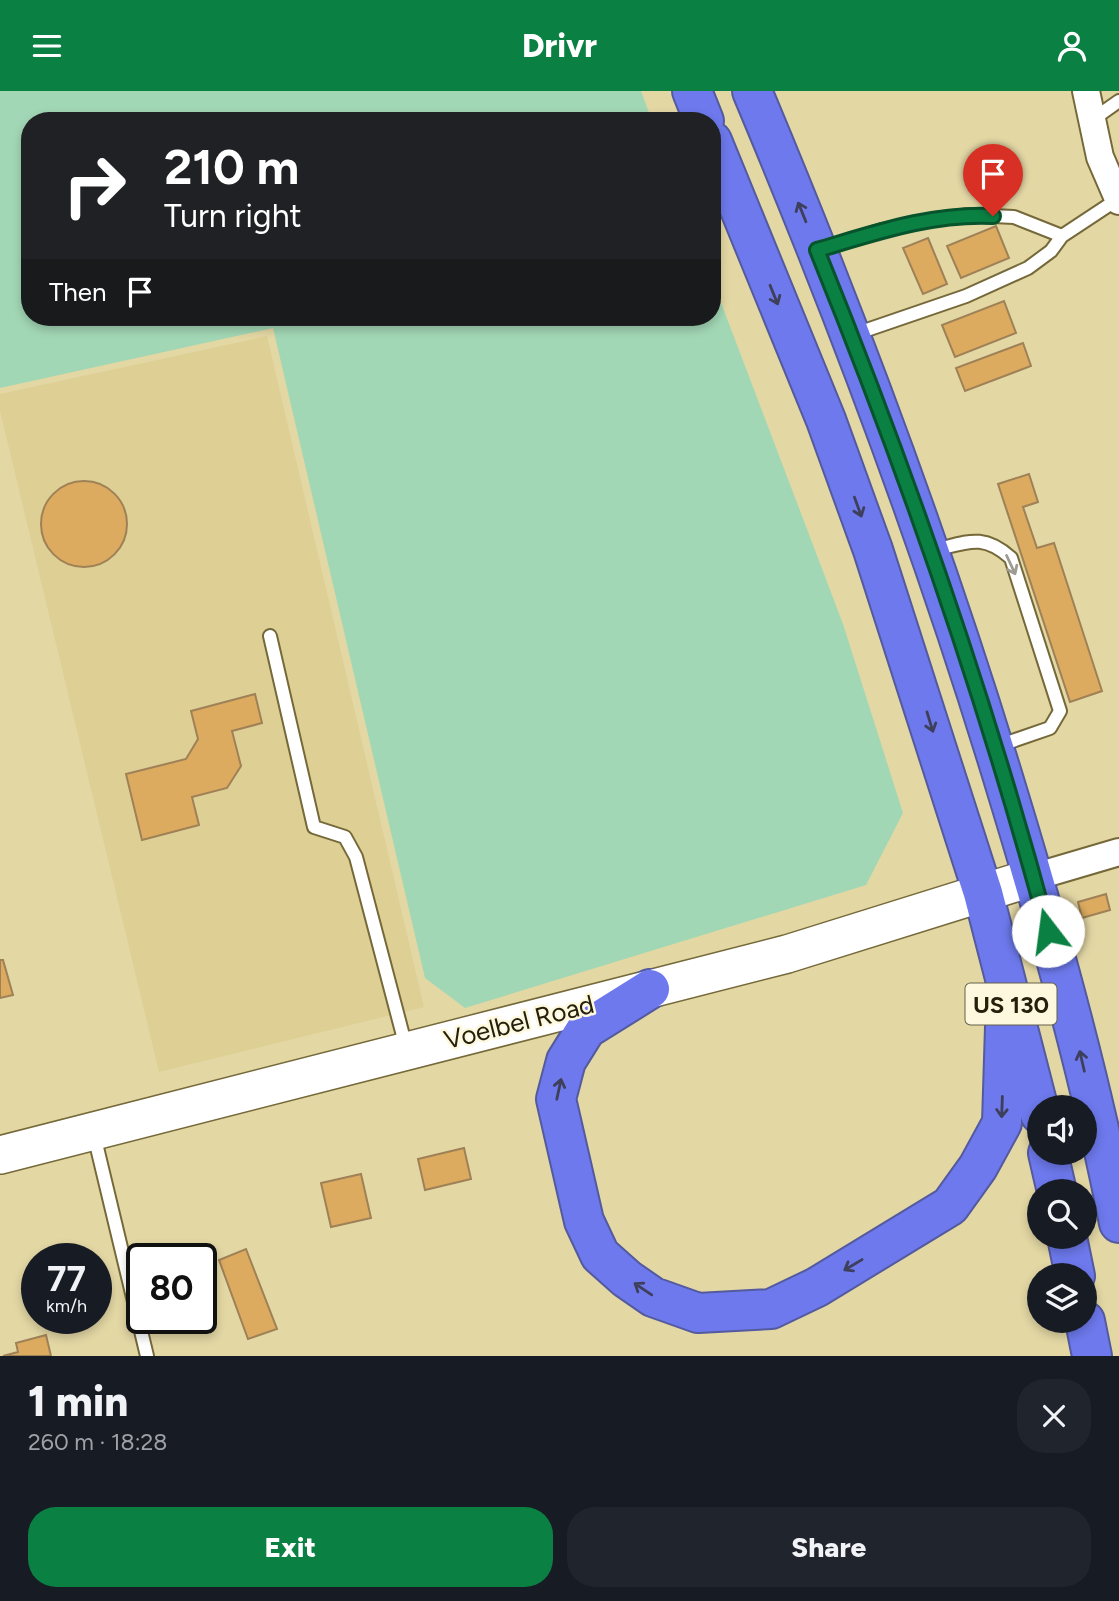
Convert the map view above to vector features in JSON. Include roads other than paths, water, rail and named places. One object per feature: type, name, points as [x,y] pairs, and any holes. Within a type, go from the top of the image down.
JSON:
[{"type":"highway","points":[[692,91],[700,112]]},
{"type":"highway","name":"US 130","points":[[752,91],[852,335],[931,551],[1034,877],[1077,1037],[1119,1223]]},
{"type":"highway","name":"US 130","points":[[721,163],[826,420],[873,550],[983,894],[1035,1095]]},
{"type":"highway","points":[[650,989],[586,1030],[566,1061],[556,1099],[584,1221],[600,1255],[653,1297],[698,1313],[771,1310],[817,1287],[950,1206],[978,1167],[1002,1123],[1007,990]]},
{"type":"highway","points":[[1087,1333],[1092,1356]]},
{"type":"street","points":[[1086,91],[1100,157],[1118,200]]},
{"type":"street","points":[[1034,877],[1117,857]]},
{"type":"street","name":"Voelbel Road","points":[[0,1155],[786,954],[1034,877]]},
{"type":"lane","points":[[1092,120],[1119,101]]},
{"type":"lane","points":[[852,335],[966,296],[1028,268],[1051,251],[1062,236],[1118,200]]},
{"type":"lane","points":[[817,250],[882,230],[934,219],[971,215],[1014,217],[1062,236]]},
{"type":"lane","points":[[931,551],[973,541],[996,545],[1011,558],[1060,711],[1050,728],[994,747]]},
{"type":"lane","points":[[270,636],[314,827],[345,837],[356,857],[407,1051]]},
{"type":"lane","points":[[93,1131],[147,1356]]}]
